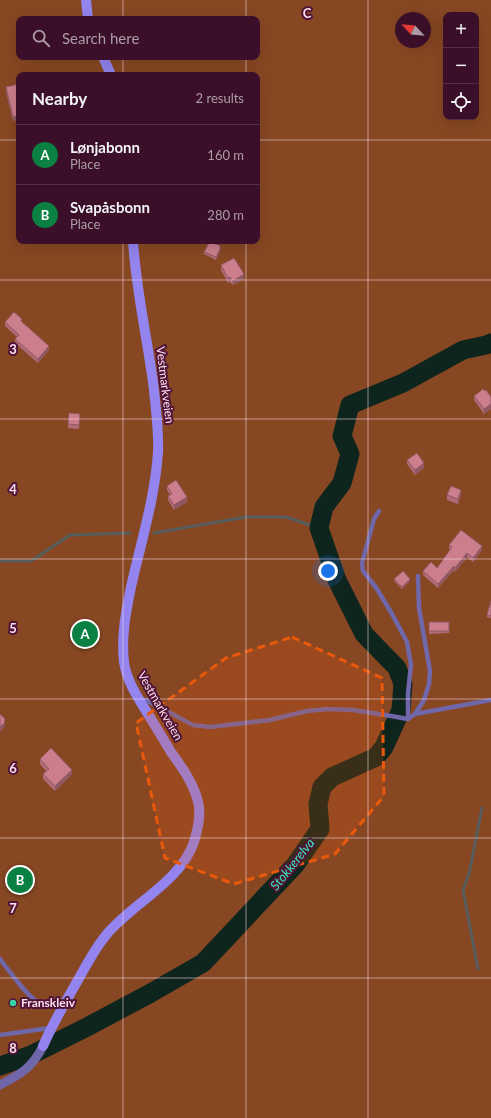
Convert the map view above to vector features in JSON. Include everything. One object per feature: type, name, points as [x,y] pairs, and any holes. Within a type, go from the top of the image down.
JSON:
[{"type":"street","points":[[86,0],[88,16]]},
{"type":"street","points":[[104,60],[110,72]]},
{"type":"street","name":"Vestmarkveien","points":[[0,1085],[20,1074],[29,1066],[41,1050],[50,1028],[106,935],[121,919],[168,880],[184,861],[193,844],[197,828],[199,812],[198,799],[189,779],[139,700],[128,679],[124,661],[124,637],[127,609],[157,473],[158,449],[158,422],[134,265],[133,244]]},
{"type":"lane","points":[[379,511],[374,520],[362,563],[363,571],[377,589],[407,642],[412,665],[408,700],[408,719]]},
{"type":"lane","points":[[139,700],[146,700],[193,724],[210,728],[270,720],[307,711],[327,709],[361,711],[408,719],[415,714],[424,700],[430,684],[430,671],[419,608],[418,576]]},
{"type":"lane","points":[[415,714],[491,700]]},
{"type":"lane","points":[[0,959],[26,992],[38,1002],[63,1006]]},
{"type":"lane","points":[[0,1035],[50,1028]]},
{"type":"highlighted area","points":[[292,637],[382,678],[384,796],[335,854],[234,884],[165,858],[136,723],[226,658]]},
{"type":"shaded area","points":[[0,0],[491,0],[491,1118],[0,1118]]},
{"type":"building","points":[[16,85],[16,116],[13,117],[6,87]]},
{"type":"building","points":[[208,244],[216,244],[220,246],[216,257],[204,252]]},
{"type":"building","points":[[234,258],[244,274],[233,281],[230,277],[228,278],[221,265]]},
{"type":"building","points":[[14,312],[22,319],[21,321],[49,346],[38,359],[15,339],[19,335],[5,322]]},
{"type":"building","points":[[483,389],[485,391],[486,390],[491,397],[491,404],[484,409],[474,396]]},
{"type":"building","points":[[69,413],[80,414],[79,425],[68,424]]},
{"type":"building","points":[[417,453],[424,463],[415,470],[407,460]]},
{"type":"building","points":[[176,480],[187,497],[174,505],[168,496],[172,494],[167,486]]},
{"type":"building","points":[[451,486],[461,490],[458,499],[447,495]]},
{"type":"building","points":[[461,530],[482,546],[473,558],[467,553],[455,568],[454,566],[438,584],[423,571],[431,562],[437,568],[452,547],[449,545]]},
{"type":"building","points":[[403,571],[410,579],[402,587],[394,579]]},
{"type":"building","points":[[491,601],[491,616],[487,615]]},
{"type":"building","points":[[429,622],[449,622],[449,631],[429,631]]},
{"type":"building","points":[[0,714],[5,719],[5,722],[0,727]]},
{"type":"building","points":[[51,748],[72,770],[55,786],[43,774],[49,769],[40,759]]},
{"type":"waterway","name":"Stokkerelva","points":[[0,1066],[31,1055],[87,1027],[203,963],[295,865],[320,829],[318,804],[322,787],[332,777],[376,757],[384,747],[401,710],[403,684],[397,668],[364,634],[337,580],[319,528],[324,507],[342,483],[350,454],[342,436],[350,405],[403,383],[463,350],[491,343]]},
{"type":"waterway","points":[[154,533],[246,517],[286,517],[319,528]]},
{"type":"waterway","points":[[0,561],[31,561],[70,535],[130,533]]},
{"type":"waterway","points":[[478,969],[463,890],[469,874],[482,808]]},
{"type":"place","name":"Lønjabonn","points":[[85,634]]},
{"type":"place","name":"Svapåsbonn","points":[[20,880]]},
{"type":"place","name":"Franskleiv","points":[[13,1003]]}]
